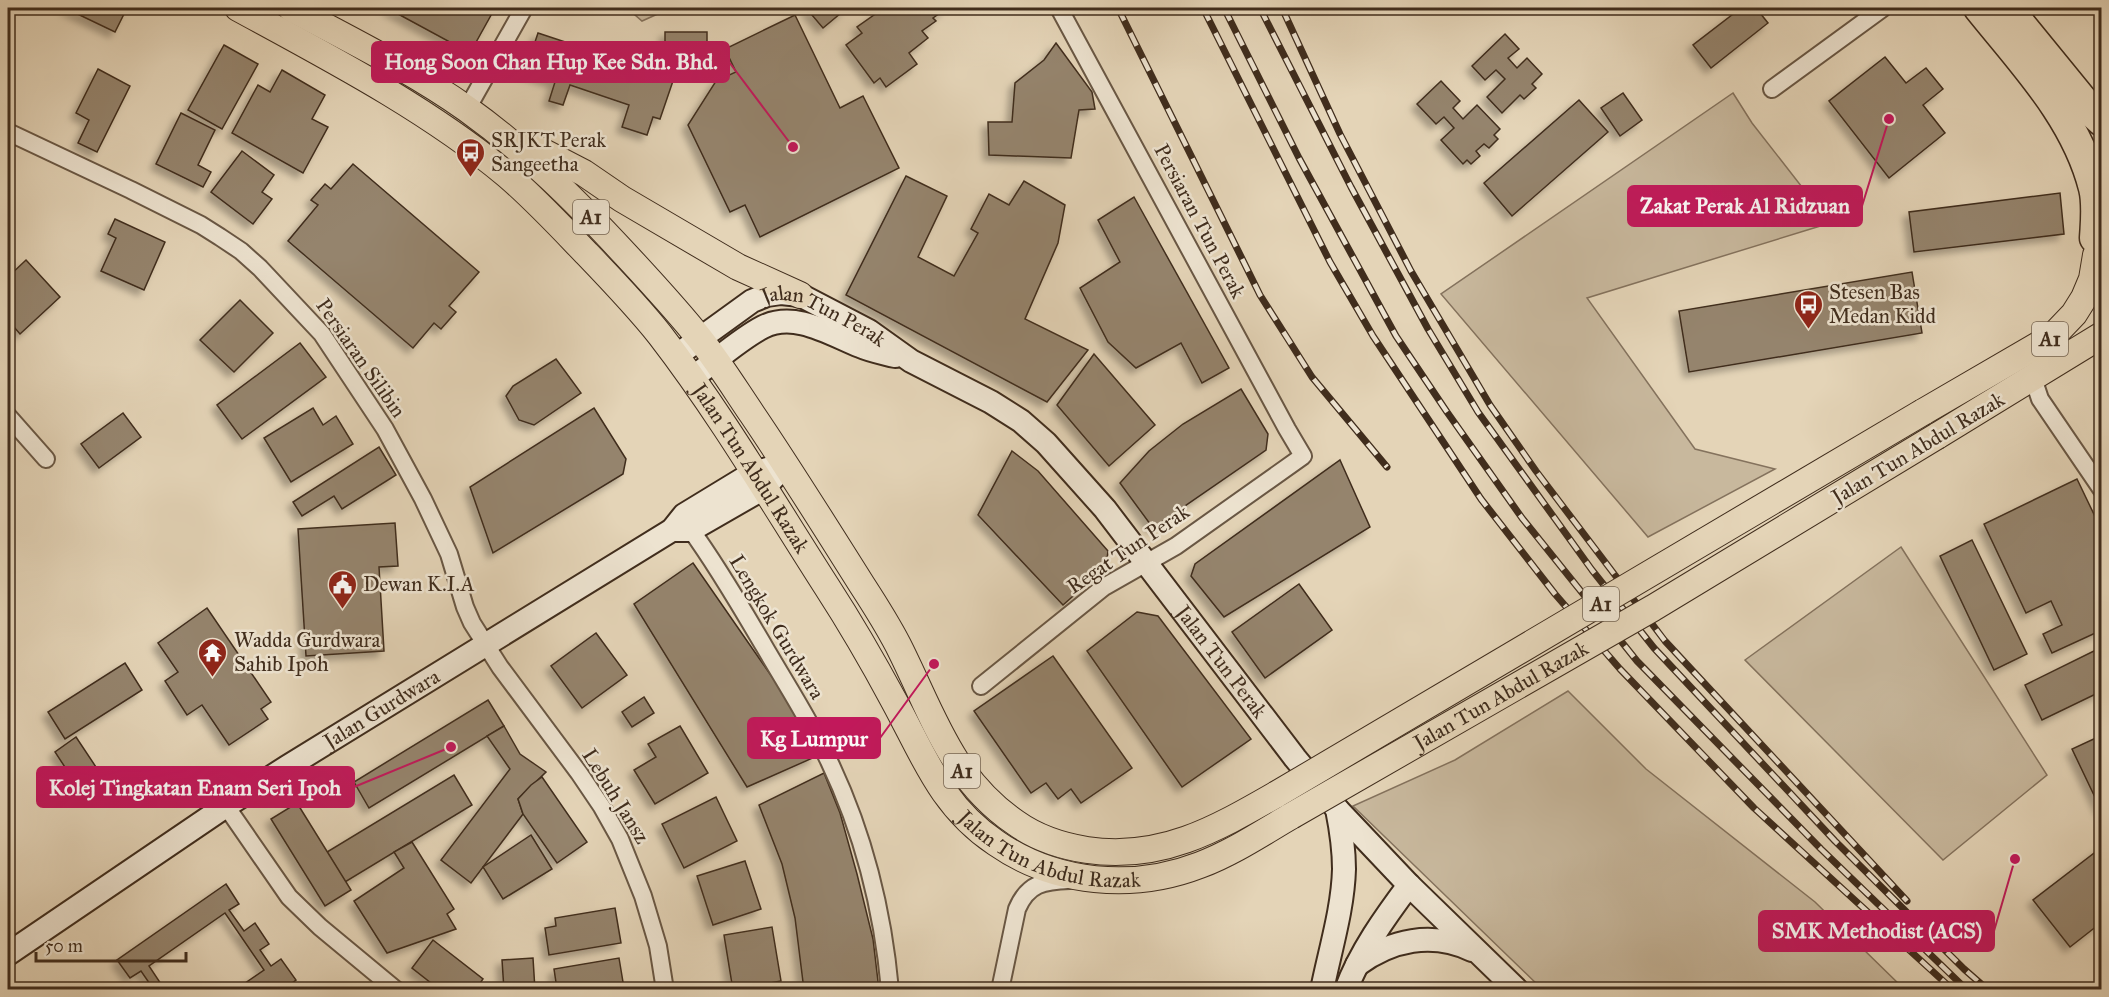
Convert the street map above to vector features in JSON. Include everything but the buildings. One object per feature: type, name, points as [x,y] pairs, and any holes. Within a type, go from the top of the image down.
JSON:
[{"type":"highway","points":[[1979,8],[2047,92],[2072,130],[2094,188],[2099,244]]},
{"type":"highway","points":[[2007,8],[2091,111],[2102,121]]},
{"type":"main road","name":"Jalan Tun Abdul Razak","points":[[238,8],[384,90],[454,135],[504,172],[550,215],[657,332],[692,378],[853,628],[896,705],[932,777],[951,803],[995,843],[1022,859],[1053,871],[1086,879],[1116,881],[1145,879],[1201,865],[1227,853],[1653,608],[2102,335]]},
{"type":"main road","name":"Jalan Tun Abdul Razak","points":[[291,8],[399,66],[467,109],[522,152],[572,196],[667,300],[716,361],[880,613],[953,759],[970,782],[991,804],[1018,825],[1043,838],[1073,848],[1103,852],[1132,852],[1162,848],[1193,838],[1226,823],[2052,337],[2074,314],[2085,298],[2092,279],[2099,244]]},
{"type":"main road","points":[[467,109],[584,173],[632,205],[738,267],[800,295]]},
{"type":"main road","name":"Jalan Tun Perak","points":[[676,356],[752,301],[781,293],[800,295],[869,332],[911,361],[991,402],[1021,421],[1046,443],[1074,473],[1147,562],[1295,758],[1337,809],[1409,885],[1517,990]]},
{"type":"main road","name":"Jalan Tun Perak","points":[[692,378],[764,326],[777,322],[806,324],[862,347],[911,361]]},
{"type":"main road","name":"Jalan Gurdwara","points":[[8,954],[226,806],[485,645],[682,530],[785,464]]},
{"type":"main road","points":[[1322,990],[1344,870],[1343,841],[1337,809]]},
{"type":"main road","points":[[1346,990],[1357,965],[1376,933],[1409,885]]},
{"type":"main road","points":[[1357,965],[1386,947],[1410,940],[1435,939],[1459,944],[1481,955]]},
{"type":"street","points":[[467,109],[524,8]]},
{"type":"street","name":"Persiaran Tun Perak","points":[[1059,8],[1303,456]]},
{"type":"street","points":[[1772,89],[1883,8]]},
{"type":"street","name":"Persiaran Silibin","points":[[8,132],[201,225],[241,251],[298,308],[322,334],[390,439],[437,525],[449,554],[465,608],[485,645]]},
{"type":"street","points":[[2033,378],[2040,399],[2102,490]]},
{"type":"street","points":[[8,416],[46,459]]},
{"type":"street","name":"Regat Tun Perak","points":[[981,686],[1104,587],[1176,546],[1303,456]]},
{"type":"street","name":"Lengkok Gurdwara","points":[[682,530],[749,621],[830,762],[864,855],[887,959],[890,990]]},
{"type":"street","name":"Lebuh Jansz","points":[[485,645],[579,773],[620,839],[632,866],[658,946],[665,990]]},
{"type":"street","points":[[226,806],[289,897],[320,927],[396,990]]},
{"type":"street","points":[[1000,990],[1017,909],[1022,897],[1027,891],[1040,884],[1086,879]]},
{"type":"shaded area","points":[[627,8],[671,8],[642,21]]},
{"type":"shaded area","points":[[1733,93],[1752,123],[1830,223],[1587,298],[1695,449],[1775,469],[1648,537],[1441,294]]},
{"type":"shaded area","points":[[1901,547],[2047,775],[1943,860],[1745,660]]},
{"type":"shaded area","points":[[1568,691],[1646,769],[1815,902],[1904,989],[1542,989],[1353,806],[1455,760]]},
{"type":"railway","points":[[1118,8],[1260,295],[1312,377],[1387,467]]},
{"type":"railway","points":[[1203,8],[1330,262],[1373,336],[1481,499],[1555,594],[1620,669],[1754,808],[1953,990]]},
{"type":"railway","points":[[1224,8],[1299,158],[1396,336],[1522,518],[1637,661],[1821,849],[1967,990]]},
{"type":"railway","points":[[1260,8],[1351,187],[1428,329],[1478,412],[1592,570],[1654,648],[1835,841],[1988,990]]},
{"type":"railway","points":[[1282,8],[1340,134],[1411,271],[1490,405],[1536,471],[1665,641],[1907,901]]},
{"type":"place","name":"Zakat Perak Al Ridzuan","points":[[1889,119]]},
{"type":"place","name":"Hong Soon Chan Hup Kee Sdn. Bhd.","points":[[793,147]]},
{"type":"place","name":"SRJKT Perak Sangeetha","points":[[470,178]]},
{"type":"place","name":"Stesen Bas Medan Kidd","points":[[1808,330]]},
{"type":"place","name":"Dewan K.I.A","points":[[342,610]]},
{"type":"place","name":"Kg Lumpur","points":[[934,664]]},
{"type":"place","name":"Wadda Gurdwara Sahib Ipoh","points":[[213,678]]},
{"type":"place","name":"Kolej Tingkatan Enam Seri Ipoh","points":[[451,747]]},
{"type":"place","name":"SMK Methodist (ACS)","points":[[2015,859]]}]
